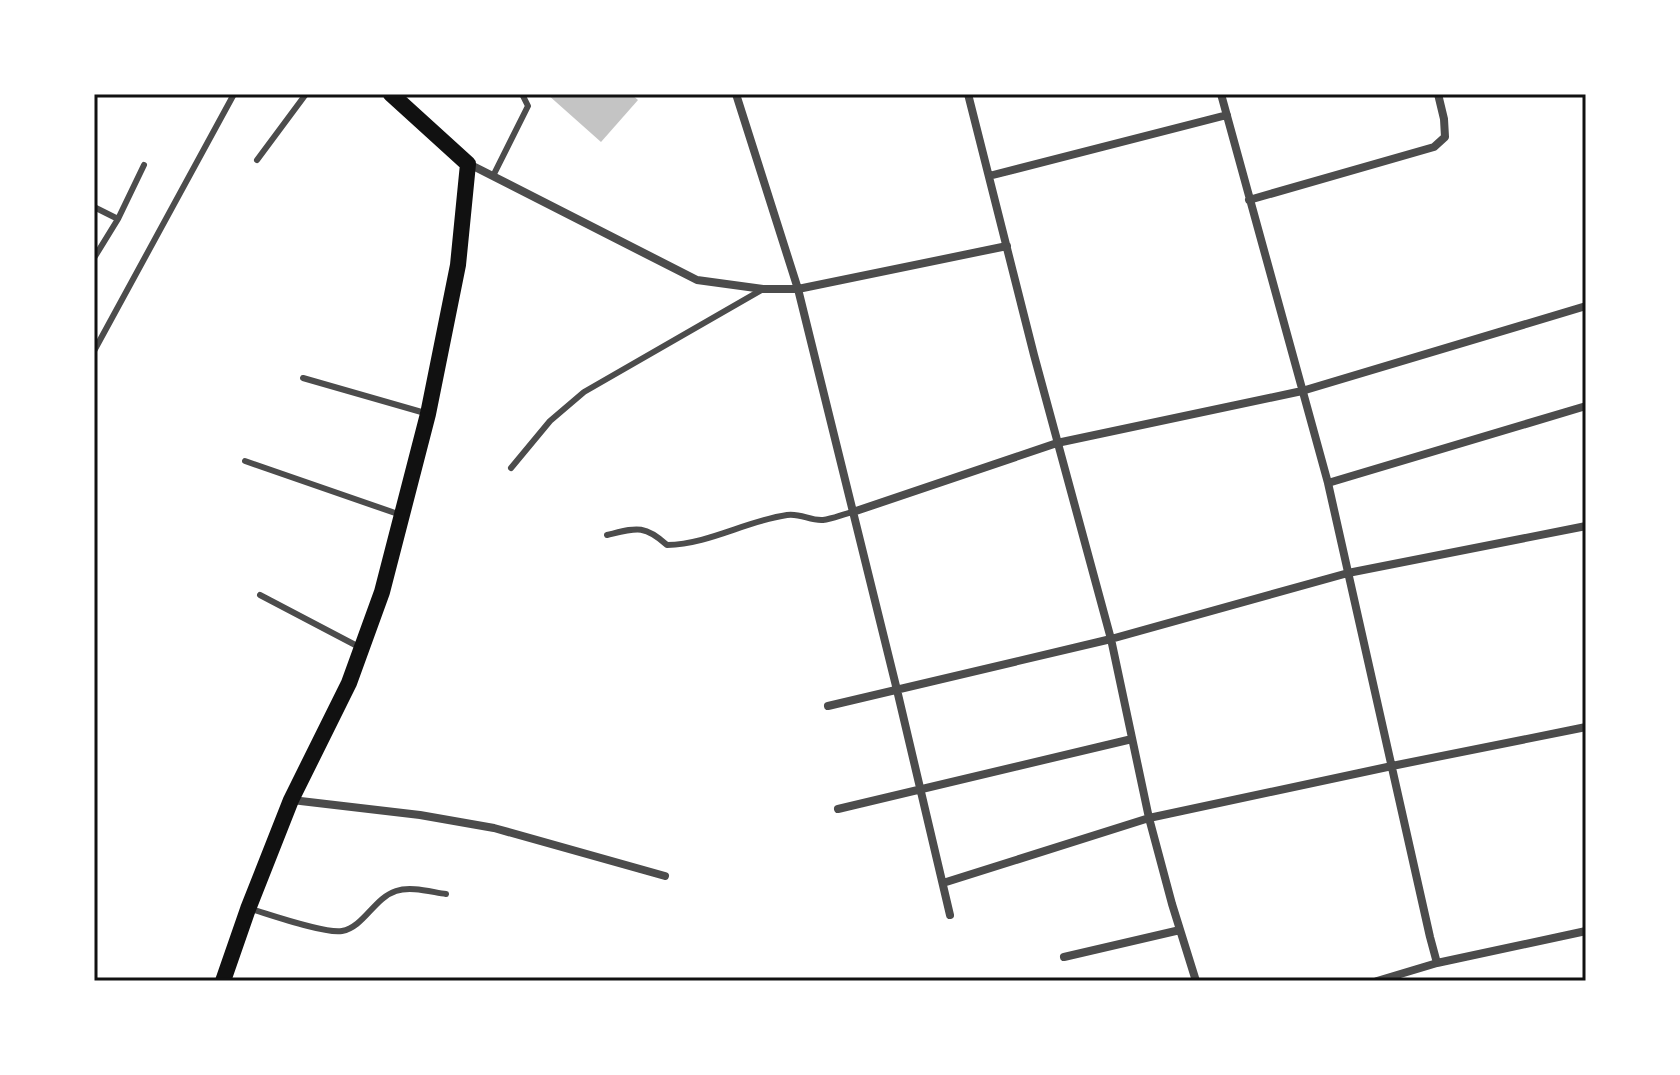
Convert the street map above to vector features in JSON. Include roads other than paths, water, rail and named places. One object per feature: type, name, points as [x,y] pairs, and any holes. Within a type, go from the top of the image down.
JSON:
[{"type":"main road","points":[[222,980],[291,800],[349,683],[382,592],[428,414],[458,265],[468,164],[391,94]]},
{"type":"street","points":[[736,94],[798,289],[950,915]]},
{"type":"street","points":[[968,94],[1057,443],[1111,639],[1149,818],[1196,981]]},
{"type":"street","points":[[1221,94],[1328,483],[1437,963]]},
{"type":"street","points":[[1249,200],[1434,147],[1445,137],[1438,94]]},
{"type":"street","points":[[989,176],[1227,115]]},
{"type":"street","points":[[468,164],[697,280],[763,289],[798,289],[1007,246]]},
{"type":"street","points":[[853,512],[1057,443],[1302,391],[1586,306]]},
{"type":"street","points":[[1328,483],[1586,406]]},
{"type":"street","points":[[828,706],[1111,639],[1348,573],[1586,526]]},
{"type":"street","points":[[943,883],[1149,818],[1586,727]]},
{"type":"street","points":[[838,809],[1132,739]]},
{"type":"street","points":[[291,800],[420,815],[494,828],[665,876]]},
{"type":"street","points":[[1064,957],[1180,930]]},
{"type":"street","points":[[1377,981],[1437,963],[1586,931]]},
{"type":"lane","points":[[94,351],[234,94]]},
{"type":"lane","points":[[257,160],[306,94]]},
{"type":"lane","points":[[493,176],[528,106],[522,94]]},
{"type":"lane","points":[[94,258],[118,219],[144,165]]},
{"type":"lane","points":[[94,207],[118,219]]},
{"type":"lane","points":[[511,468],[550,421],[584,392],[763,289]]},
{"type":"lane","points":[[303,378],[428,414]]},
{"type":"lane","points":[[245,461],[402,515]]},
{"type":"lane","points":[[607,535],[642,528],[667,545],[685,544],[784,515],[801,514],[824,520],[853,512]]},
{"type":"lane","points":[[260,595],[361,648]]},
{"type":"lane","points":[[248,909],[330,931],[344,931],[383,898],[397,891],[410,889],[446,894]]}]
